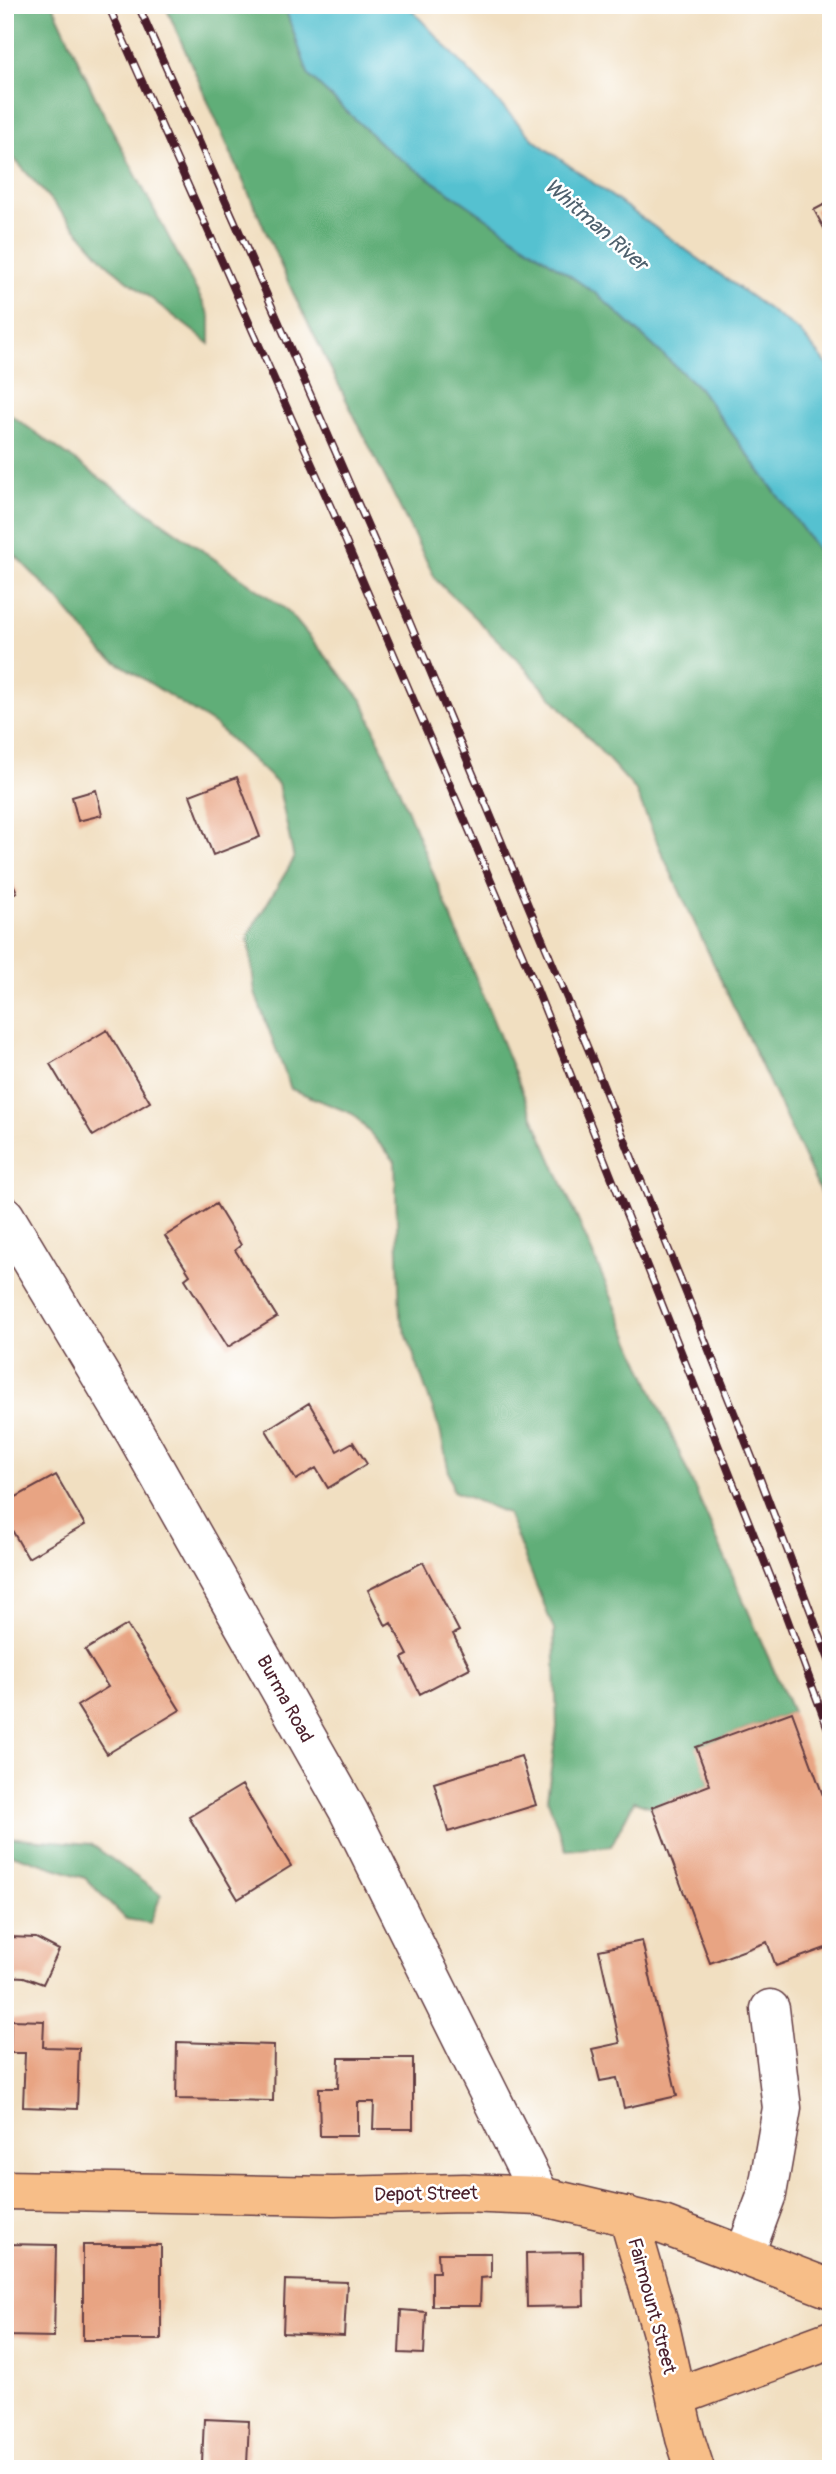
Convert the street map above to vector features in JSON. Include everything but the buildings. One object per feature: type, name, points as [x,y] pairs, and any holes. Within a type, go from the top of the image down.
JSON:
[{"type":"main road","name":"Depot Street","points":[[5,2190],[334,2196],[464,2193],[540,2196],[663,2225],[831,2290]]},
{"type":"main road","name":"Fairmount Street","points":[[628,2216],[661,2330],[685,2438],[695,2469]]},
{"type":"main road","name":"Fairmount Street","points":[[676,2397],[831,2340]]},
{"type":"street","name":"Burma Road","points":[[5,1216],[135,1433],[349,1812],[540,2196]]},
{"type":"street","points":[[744,2256],[767,2194],[782,2108],[770,2009]]},
{"type":"green space","points":[[5,5],[53,5],[95,97],[210,316],[210,344],[109,266],[10,154],[5,137]]},
{"type":"green space","points":[[165,5],[284,5],[309,76],[388,150],[598,295],[698,387],[831,568],[831,1215],[660,849],[635,789],[516,658],[436,580],[294,295]]},
{"type":"green space","points":[[5,411],[288,611],[363,701],[524,1096],[792,1712],[697,1747],[710,1785],[652,1807],[634,1801],[611,1846],[566,1850],[547,1798],[557,1727],[554,1630],[507,1513],[453,1491],[440,1430],[400,1316],[395,1161],[353,1114],[291,1089],[255,993],[248,935],[294,859],[278,784],[215,725],[103,653],[58,599],[5,545]]},
{"type":"green space","points":[[5,1837],[91,1844],[161,1895],[150,1923],[126,1919],[85,1878],[5,1854]]},
{"type":"water","name":"Whitman River","points":[[284,5],[407,5],[535,141],[800,332],[831,369],[831,568],[698,387],[598,295],[388,150],[309,76]]},
{"type":"railway","points":[[108,5],[334,514],[531,975],[785,1613],[831,1737]]},
{"type":"railway","points":[[138,5],[405,611],[594,1063],[753,1460],[831,1665]]}]
